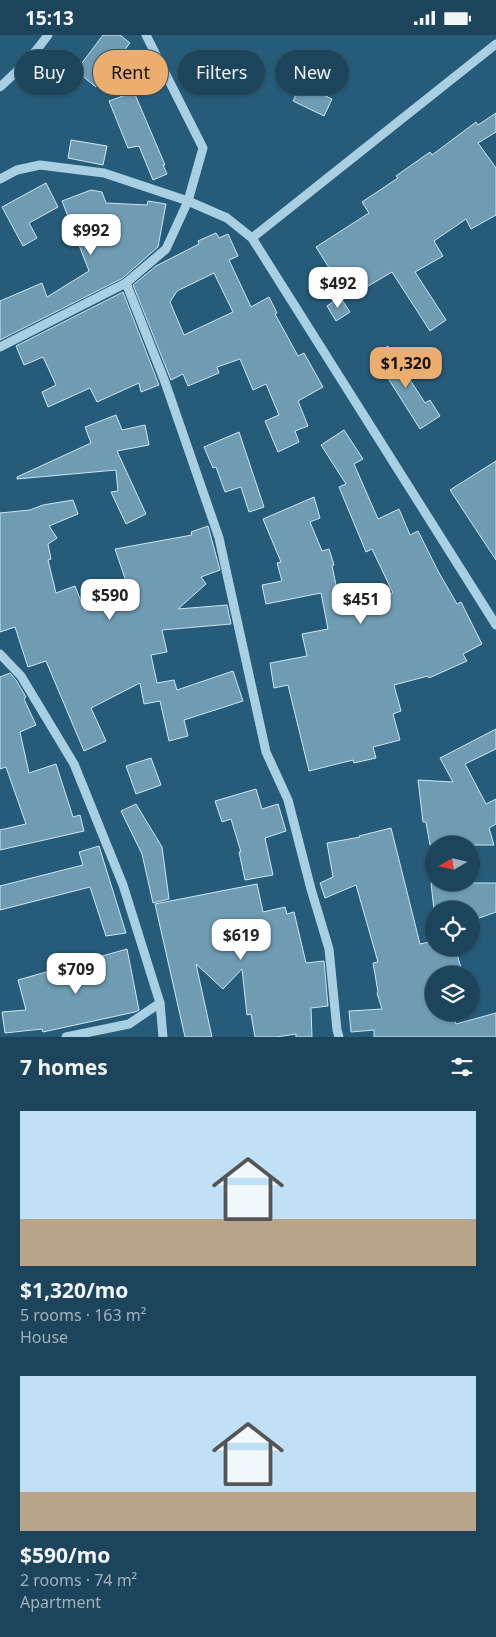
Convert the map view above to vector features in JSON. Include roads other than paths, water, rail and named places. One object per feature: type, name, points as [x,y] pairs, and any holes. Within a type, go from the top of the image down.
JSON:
[{"type":"street","points":[[0,87],[38,49],[48,35]]},
{"type":"street","points":[[0,347],[126,283],[166,249],[188,201],[202,148],[146,35]]},
{"type":"street","points":[[252,238],[496,44]]},
{"type":"street","points":[[0,179],[17,171],[40,165],[104,173],[188,201],[227,218],[252,238],[496,625]]},
{"type":"street","points":[[126,283],[165,382],[219,538],[266,752],[288,801],[329,949],[336,1029],[339,1037]]},
{"type":"street","points":[[0,654],[21,676],[74,764],[123,885],[160,1003],[163,1037]]},
{"type":"street","points":[[66,1037],[129,1023],[160,1003]]}]
